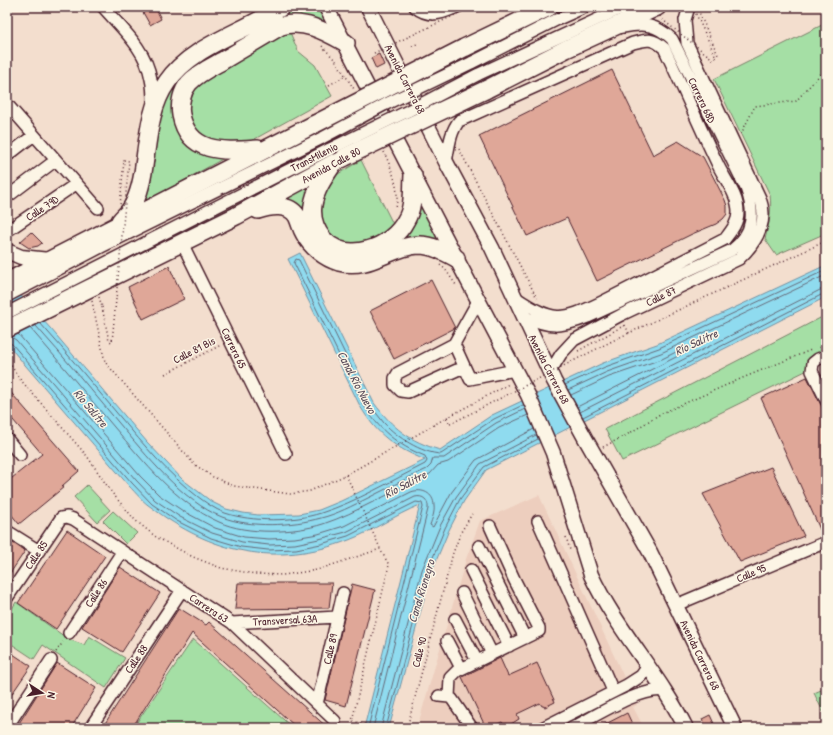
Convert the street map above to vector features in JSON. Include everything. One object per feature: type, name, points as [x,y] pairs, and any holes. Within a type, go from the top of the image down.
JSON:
[{"type":"highway","points":[[114,227],[130,210],[142,183],[153,108],[167,81],[190,59],[282,7]]},
{"type":"highway","points":[[10,280],[264,149],[319,131],[468,55],[549,7]]},
{"type":"highway","name":"Avenida Calle 80","points":[[7,329],[236,216],[336,156],[481,82],[566,49],[657,7]]},
{"type":"highway","points":[[264,149],[221,151],[205,147],[196,141],[187,132],[183,124],[180,111],[182,96],[189,83],[208,69],[280,26],[287,24],[311,26],[346,44]]},
{"type":"highway","points":[[336,156],[315,196],[313,205],[313,220],[318,232],[325,241],[342,251],[368,250],[381,245],[400,230],[411,209],[413,175]]},
{"type":"highway","points":[[236,216],[266,207],[274,206],[286,208],[296,215],[304,235],[317,250],[329,258],[341,262],[355,264],[370,261],[400,249],[418,245],[437,249],[456,258]]},
{"type":"main road","points":[[326,7],[528,395],[553,453],[591,575],[610,611],[665,691],[686,728]]},
{"type":"main road","name":"Avenida Carrera 68","points":[[368,7],[446,162],[492,248],[552,376],[585,438],[647,546],[735,728]]},
{"type":"main road","points":[[9,252],[30,259],[49,260]]},
{"type":"main road","points":[[9,252],[14,265],[14,274],[10,280]]},
{"type":"street","points":[[103,7],[140,49],[152,79],[153,108]]},
{"type":"street","points":[[415,7],[419,11],[431,14],[440,14],[457,7]]},
{"type":"street","points":[[468,55],[585,7]]},
{"type":"street","points":[[481,82],[624,7]]},
{"type":"street","name":"Carrera 68D","points":[[692,9],[685,20],[687,43],[760,198],[763,215]]},
{"type":"street","name":"Carrera 68D","points":[[608,30],[643,25],[656,27],[672,39],[746,188],[752,210],[751,224]]},
{"type":"street","points":[[446,162],[451,134],[459,121],[633,43],[643,40],[651,40],[657,42],[664,48],[718,166],[735,198],[738,212],[737,221],[734,228],[725,240],[586,310],[564,316],[547,316],[536,311],[515,297]]},
{"type":"street","points":[[7,104],[98,208]]},
{"type":"street","name":"TransMilenio","points":[[7,296],[319,131]]},
{"type":"street","points":[[7,156],[34,135]]},
{"type":"street","name":"TransMilenio","points":[[7,313],[336,156]]},
{"type":"street","points":[[7,197],[56,160]]},
{"type":"street","name":"Calle 79D","points":[[7,231],[76,184]]},
{"type":"street","name":"Calle 87","points":[[552,376],[560,354],[574,340],[738,259],[758,237],[763,215]]},
{"type":"street","name":"Calle 87","points":[[523,316],[550,326],[571,324],[588,318],[732,250],[745,237],[751,224]]},
{"type":"street","name":"Carrera 65","points":[[182,243],[286,454]]},
{"type":"street","points":[[461,369],[408,392],[401,391],[395,385],[395,378],[398,373],[451,346],[478,301]]},
{"type":"street","points":[[451,346],[461,369],[470,379],[515,370]]},
{"type":"street","points":[[826,356],[813,363],[812,371],[826,400]]},
{"type":"street","points":[[7,439],[20,455]]},
{"type":"street","name":"Calle 85","points":[[7,598],[61,518],[67,517]]},
{"type":"street","name":"Carrera 63","points":[[67,517],[73,519],[232,623],[335,721]]},
{"type":"street","points":[[538,521],[613,691]]},
{"type":"street","points":[[472,728],[444,696],[452,674],[461,668],[539,631],[539,628],[514,579],[490,526]]},
{"type":"street","points":[[7,531],[39,551]]},
{"type":"street","name":"Calle 95","points":[[676,605],[826,542]]},
{"type":"street","points":[[479,546],[525,638]]},
{"type":"street","name":"Calle 86","points":[[69,633],[122,552]]},
{"type":"street","points":[[471,570],[509,646]]},
{"type":"street","name":"Calle 88","points":[[90,728],[182,590]]},
{"type":"street","name":"Calle 89","points":[[317,704],[342,593]]},
{"type":"street","points":[[462,594],[492,654]]},
{"type":"street","name":"Transversal 63A","points":[[232,623],[337,617]]},
{"type":"street","points":[[455,619],[477,661]]},
{"type":"street","points":[[447,641],[461,668]]},
{"type":"street","points":[[7,727],[51,660]]},
{"type":"street","points":[[542,728],[641,676],[648,666]]},
{"type":"street","points":[[572,728],[633,697],[651,691],[665,691]]},
{"type":"path","points":[[374,53],[472,7]]},
{"type":"path","points":[[652,7],[664,21],[701,50],[714,60],[716,57]]},
{"type":"path","points":[[692,9],[716,57]]},
{"type":"path","points":[[692,9],[699,10],[718,55],[716,57]]},
{"type":"path","points":[[412,46],[417,44]]},
{"type":"path","points":[[735,146],[755,106],[796,101],[826,68]]},
{"type":"path","points":[[329,85],[346,76]]},
{"type":"path","points":[[451,134],[535,297],[540,301]]},
{"type":"path","points":[[98,293],[109,341],[112,342],[129,161],[124,160],[120,206]]},
{"type":"path","points":[[446,418],[450,424],[620,337],[826,241]]},
{"type":"path","points":[[91,296],[105,362],[194,464],[213,477],[234,486],[290,494],[310,491],[346,476],[446,418],[509,384]]},
{"type":"path","points":[[578,351],[625,325],[629,333]]},
{"type":"path","name":"Calle 81 Bis","points":[[165,374],[230,341]]},
{"type":"path","points":[[601,448],[625,436],[660,414],[826,344]]},
{"type":"path","points":[[7,359],[18,378],[87,456],[112,492],[135,520],[156,537],[193,557],[221,568],[254,574],[283,575],[317,570],[380,549]]},
{"type":"path","points":[[346,476],[389,565],[352,721],[378,728]]},
{"type":"path","name":"Calle 90","points":[[407,728],[453,553],[461,532],[472,514]]},
{"type":"path","points":[[51,660],[69,633]]},
{"type":"shaded area","points":[[539,495],[637,705],[633,707],[644,728],[417,728],[466,559],[480,521]]},
{"type":"green space","points":[[294,7],[321,7],[334,33],[312,22],[197,70],[175,120],[226,157],[140,205],[153,141],[169,86],[200,58],[283,15]]},
{"type":"green space","points":[[826,23],[826,233],[776,255],[765,239],[770,217],[770,195],[714,79]]},
{"type":"green space","points":[[289,30],[298,51],[315,65],[332,96],[253,140],[239,146],[213,145],[187,122],[187,94],[197,82]]},
{"type":"green space","points":[[361,160],[393,224],[387,236],[370,244],[340,244],[321,226],[321,194],[333,177]]},
{"type":"green space","points":[[319,180],[307,214],[278,199]]},
{"type":"green space","points":[[419,199],[446,250],[388,246]]},
{"type":"green space","points":[[826,315],[826,361],[622,461],[605,429]]},
{"type":"green space","points":[[87,485],[110,510],[97,522],[74,497]]},
{"type":"green space","points":[[113,511],[137,533],[126,544],[103,521]]},
{"type":"green space","points":[[16,602],[68,639],[84,645],[89,636],[125,658],[106,688],[43,645],[34,659],[7,641],[7,617]]},
{"type":"green space","points":[[193,639],[293,728],[133,728]]},
{"type":"green space","points":[[826,688],[826,718],[814,693]]},
{"type":"water","points":[[300,253],[374,403],[388,420],[402,432],[419,442],[440,450],[492,415],[603,363],[657,344],[826,265],[826,297],[486,470],[464,501],[449,530],[431,573],[389,728],[364,728],[420,505],[349,540],[322,549],[296,553],[270,554],[245,551],[221,545],[197,536],[174,523],[142,500],[7,344],[7,280],[51,329],[147,442],[182,479],[212,502],[226,509],[258,515],[299,514],[319,510],[341,501],[425,460],[395,445],[373,425],[366,416],[288,259]]},
{"type":"building","points":[[140,7],[155,7],[161,19],[150,25]]},
{"type":"building","points":[[379,54],[384,65],[376,69],[371,58]]},
{"type":"building","points":[[612,70],[653,155],[678,141],[703,157],[725,200],[727,214],[716,224],[692,234],[597,281],[567,218],[527,236],[479,136]]},
{"type":"building","points":[[31,232],[42,243],[38,246],[29,248],[20,242]]},
{"type":"building","points":[[169,266],[184,299],[143,319],[128,287]]},
{"type":"building","points":[[431,280],[455,328],[394,359],[370,311]]},
{"type":"building","points":[[807,377],[826,415],[826,535],[823,536],[761,398]]},
{"type":"building","points":[[7,388],[79,471],[62,486],[64,487],[19,524],[7,509],[7,482],[42,454],[7,413]]},
{"type":"building","points":[[771,467],[804,536],[740,562],[703,494]]},
{"type":"building","points":[[67,530],[105,556],[56,629],[18,603]]},
{"type":"building","points":[[7,539],[25,551],[7,578]]},
{"type":"building","points":[[120,567],[160,593],[122,652],[82,627]]},
{"type":"building","points":[[238,583],[332,583],[329,608],[235,609]]},
{"type":"building","points":[[352,584],[375,590],[346,706],[325,700]]},
{"type":"building","points":[[179,608],[206,625],[209,622],[328,728],[297,728],[192,633],[132,728],[102,728]]},
{"type":"building","points":[[7,650],[31,666],[7,701]]},
{"type":"building","points":[[500,658],[508,676],[537,663],[555,702],[545,707],[540,703],[517,714],[519,719],[508,726],[507,724],[504,725],[502,722],[489,728],[488,726],[485,726],[462,677]]},
{"type":"building","points":[[57,663],[96,688],[71,728],[16,728]]},
{"type":"building","points":[[627,713],[634,728],[598,728]]},
{"type":"building","points":[[710,715],[716,728],[707,728],[702,719]]},
{"type":"water label","name":"Río Salitre","points":[[696,342]]},
{"type":"water label","name":"Canal Río Nuevo","points":[[357,382]]},
{"type":"water label","name":"Río Salitre","points":[[91,408]]},
{"type":"water label","name":"Río Salitre","points":[[405,484]]},
{"type":"water label","name":"Canal Rionegro","points":[[421,591]]}]
